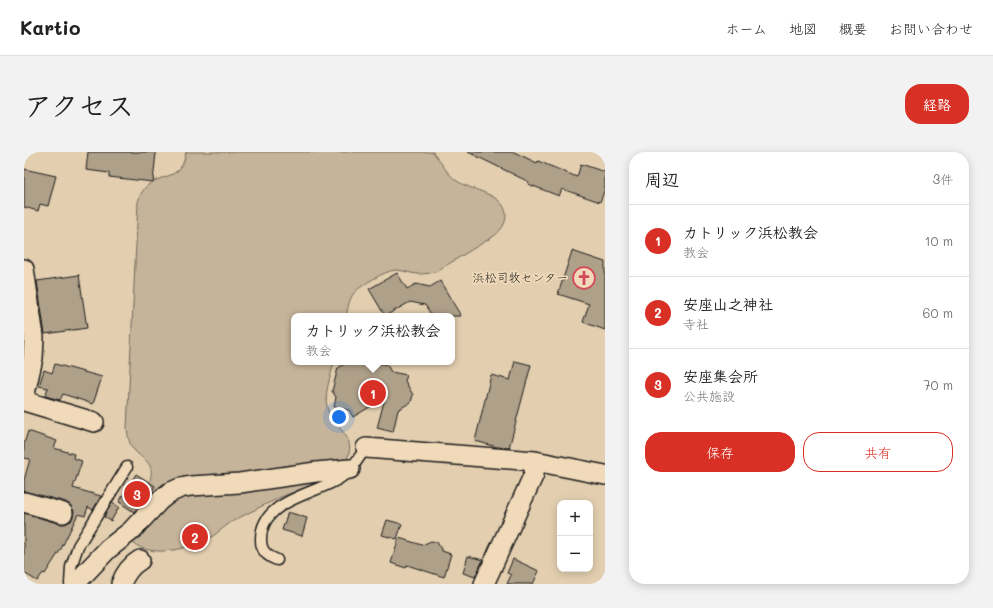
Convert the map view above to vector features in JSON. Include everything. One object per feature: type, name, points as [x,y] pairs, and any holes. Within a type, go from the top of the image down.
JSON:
[{"type":"street","points":[[24,269],[34,337],[34,348],[24,400],[94,422]]},
{"type":"street","points":[[366,448],[535,461],[605,475]]},
{"type":"street","points":[[484,584],[534,474],[535,461]]},
{"type":"street","points":[[75,584],[108,550],[131,531],[160,500],[169,493],[180,488],[240,483],[316,472],[350,469]]},
{"type":"street","points":[[24,502],[63,513]]},
{"type":"street","points":[[121,584],[126,572],[132,565],[140,560]]},
{"type":"lane","points":[[277,560],[264,552],[261,545],[263,527],[268,517],[275,509],[284,504],[332,483],[342,477],[366,448]]},
{"type":"lane","points":[[70,584],[70,567],[78,546],[127,467]]},
{"type":"shaded area","points":[[186,152],[433,152],[447,171],[457,181],[494,197],[500,202],[504,208],[506,218],[503,227],[494,236],[437,271],[419,274],[395,270],[367,282],[352,295],[347,313],[291,313],[291,365],[333,365],[326,401],[330,414],[344,432],[350,446],[349,454],[345,463],[334,474],[246,514],[230,523],[205,541],[175,550],[157,551],[148,550],[133,543],[132,534],[150,482],[151,474],[151,469],[148,463],[131,446],[127,428],[138,202],[140,195],[148,185],[153,181],[176,172],[184,161]]},
{"type":"building","points":[[88,152],[156,152],[153,182],[109,177],[109,173],[86,170]]},
{"type":"building","points":[[468,152],[514,152],[537,163],[538,161],[577,177],[581,164],[605,172],[605,189],[600,202],[562,189],[559,196],[528,184],[529,182]]},
{"type":"building","points":[[24,169],[56,176],[48,206],[40,204],[38,211],[24,207]]},
{"type":"building","name":"浜松司牧センター","points":[[572,251],[605,262],[605,330],[583,322],[589,304],[558,294]]},
{"type":"building","points":[[397,273],[407,289],[416,284],[430,287],[440,281],[461,316],[455,316],[455,313],[430,313],[425,305],[410,302],[390,313],[383,313],[369,289]]},
{"type":"building","points":[[79,275],[87,328],[45,334],[37,281]]},
{"type":"building","points":[[515,361],[531,365],[509,448],[497,447],[475,441],[491,375],[510,380]]},
{"type":"building","points":[[55,364],[102,377],[93,404],[63,394],[60,400],[45,396],[48,388],[39,386],[44,370],[52,373]]},
{"type":"building","points":[[343,365],[387,365],[391,372],[407,375],[405,381],[413,395],[411,402],[398,410],[393,432],[377,428],[385,398],[353,417],[349,410],[334,407],[336,397],[332,391],[338,368]]},
{"type":"building","points":[[28,431],[57,441],[54,448],[74,454],[73,458],[82,461],[73,488],[101,496],[93,510],[88,507],[85,516],[78,514],[61,549],[45,574],[43,573],[37,581],[24,573],[24,513],[60,524],[65,524],[71,521],[74,511],[66,502],[24,491],[24,480],[30,459],[24,458],[24,444]]},
{"type":"building","points":[[136,474],[155,486],[148,497],[134,512],[119,502]]},
{"type":"building","points":[[112,503],[119,507],[111,521],[104,517]]},
{"type":"building","points":[[288,512],[307,518],[302,536],[282,530]]},
{"type":"building","points":[[387,520],[402,524],[397,539],[382,535]]},
{"type":"building","points":[[399,538],[422,545],[431,541],[437,542],[442,551],[451,554],[444,577],[407,565],[406,568],[391,563]]},
{"type":"building","points":[[468,556],[483,560],[475,577],[463,573]]},
{"type":"building","points":[[513,559],[539,571],[533,584],[507,584],[511,575],[507,573]]},
{"type":"place","name":"浜松司牧センター","points":[[584,278]]},
{"type":"place","name":"カトリック浜松教会","points":[[373,393]]},
{"type":"place","name":"安座集会所","points":[[137,494]]},
{"type":"place","name":"安座山之神社","points":[[195,537]]}]
